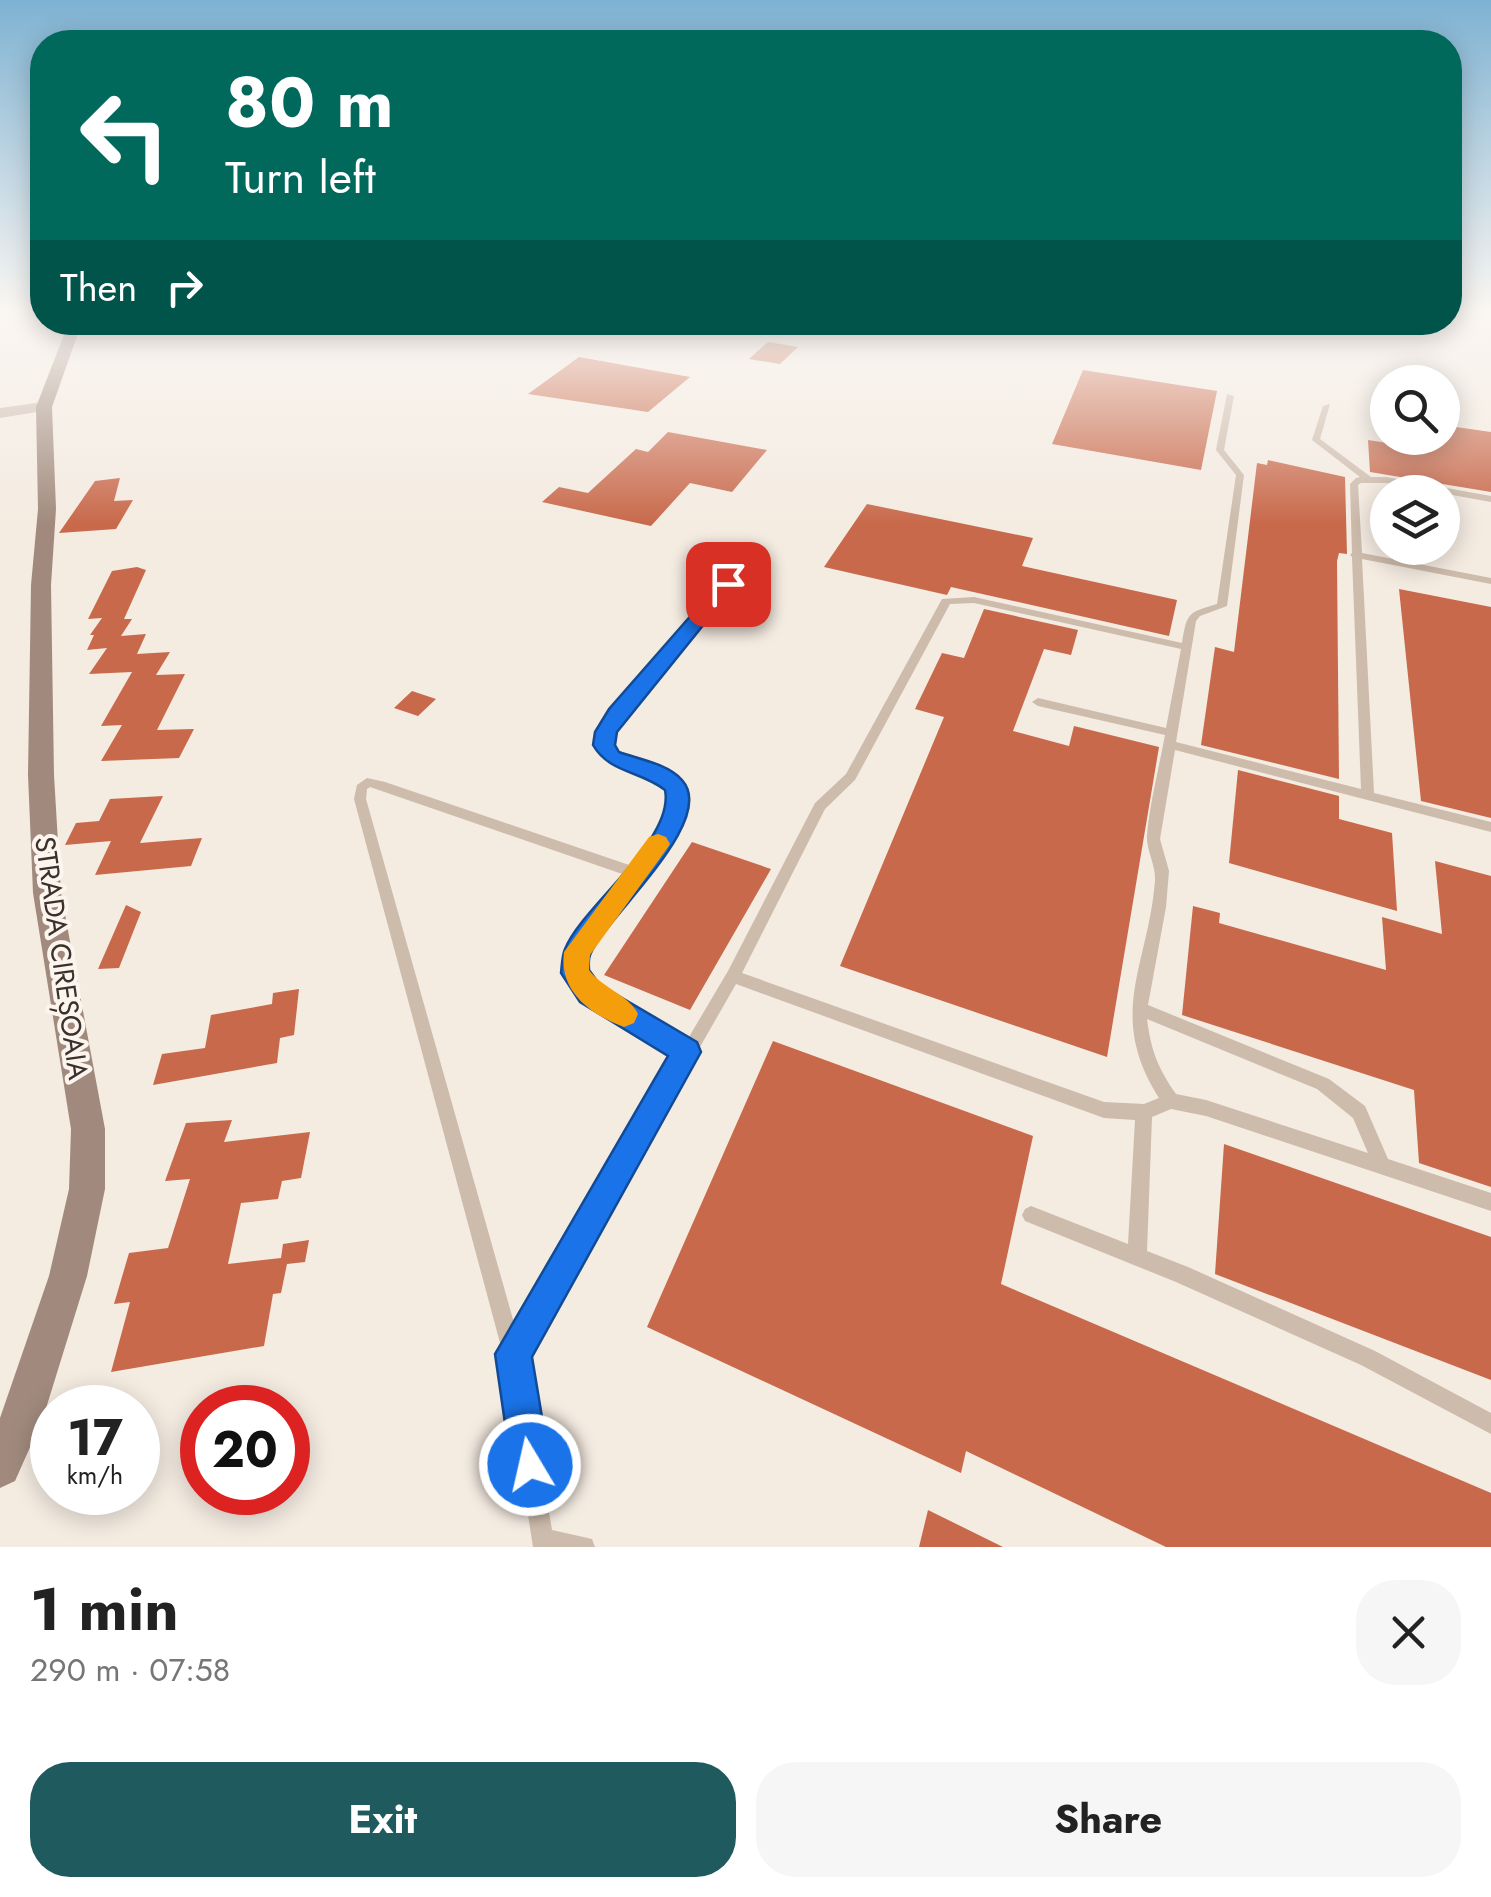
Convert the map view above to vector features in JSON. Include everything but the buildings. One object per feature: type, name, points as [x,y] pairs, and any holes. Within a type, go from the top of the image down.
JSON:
[{"type":"street","name":"STRADA CIREȘOAIA","points":[[0,1466],[22,1418],[68,1276],[87,1189],[88,1129],[47,893],[41,775],[41,585],[47,490],[44,407],[54,380]]},
{"type":"street","points":[[0,413],[44,407]]},
{"type":"lane","points":[[1171,1101],[1148,1067],[1140,1042],[1138,1008],[1163,874],[1154,838],[1187,647],[1196,614],[1222,606],[1240,476],[1220,450],[1230,396]]},
{"type":"lane","points":[[1327,406],[1316,440],[1368,479],[1491,499]]},
{"type":"lane","points":[[1368,479],[1354,484],[1368,794]]},
{"type":"lane","points":[[1355,555],[1491,581]]},
{"type":"lane","points":[[687,1052],[590,994],[575,973],[577,952],[638,874],[678,812],[679,793],[661,775],[611,757],[604,745],[606,732],[617,714],[750,558]]},
{"type":"lane","points":[[513,1354],[733,976],[820,806],[851,776],[946,601],[974,600],[1187,647]]},
{"type":"lane","points":[[1038,702],[1491,827]]},
{"type":"lane","points":[[584,1547],[543,1543],[513,1354],[360,799],[361,788],[367,782],[381,784],[638,874]]},
{"type":"lane","points":[[733,976],[1104,1110],[1144,1112],[1171,1101],[1381,1163],[1491,1202]]},
{"type":"lane","points":[[1138,1008],[1323,1084],[1359,1112],[1381,1163]]},
{"type":"lane","points":[[1137,1256],[1144,1112]]},
{"type":"lane","points":[[1032,1215],[1137,1256],[1368,1358],[1491,1424]]},
{"type":"slow traffic","points":[[624,1014],[590,994],[575,973],[577,952],[658,844]]},
{"type":"route","points":[[530,1465],[513,1354],[687,1052],[590,994],[575,973],[577,952],[638,874],[678,812],[679,793],[674,784],[661,775],[611,757],[604,745],[606,732],[728,584]]}]
